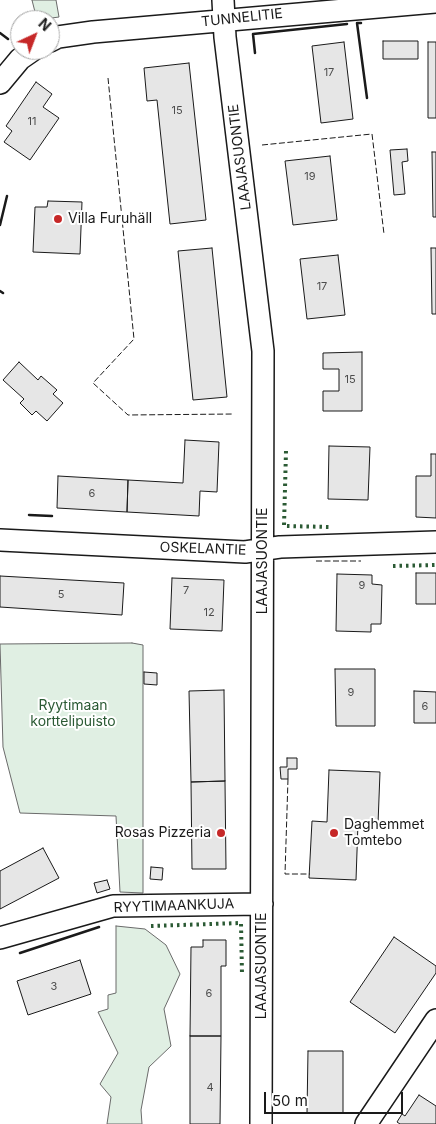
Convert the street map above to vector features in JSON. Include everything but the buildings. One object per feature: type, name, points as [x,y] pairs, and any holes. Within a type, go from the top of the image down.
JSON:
[{"type":"street","name":"TUNNELITIE","points":[[60,37],[224,10],[436,2]]},
{"type":"street","name":"LAAJASUONTIE","points":[[224,10],[263,350],[264,548],[261,1124]]},
{"type":"street","points":[[0,83],[19,60]]},
{"type":"street","name":"OSKELANTIE","points":[[0,540],[245,552],[264,548],[436,542]]},
{"type":"street","name":"RYYTIMAANKUJA","points":[[0,938],[113,906],[262,904]]},
{"type":"street","points":[[366,1124],[436,1020]]},
{"type":"green space","points":[[32,0],[56,0],[58,10],[34,10]]},
{"type":"green space","name":"Ryytimaan korttelipuisto","points":[[132,643],[143,645],[143,893],[120,892],[116,816],[20,813],[3,747],[0,644]]},
{"type":"green space","points":[[116,926],[145,929],[166,945],[180,974],[164,1009],[171,1046],[149,1067],[141,1110],[142,1124],[107,1124],[111,1097],[100,1084],[118,1053],[98,1012],[108,1009],[108,995],[116,993]]},
{"type":"hedge","points":[[286,451],[284,526],[331,527]]},
{"type":"hedge","points":[[393,566],[436,565]]},
{"type":"hedge","points":[[151,926],[241,923],[242,974]]},
{"type":"fence","points":[[108,78],[134,339],[93,383],[128,415],[234,414]]},
{"type":"fence","points":[[262,145],[372,134],[384,234]]},
{"type":"fence","points":[[316,561],[361,561]]},
{"type":"fence","points":[[288,779],[285,874],[310,874]]},
{"type":"wall","points":[[361,23],[357,23],[367,98]]},
{"type":"wall","points":[[255,53],[253,34],[347,24]]},
{"type":"wall","points":[[0,33],[8,39]]},
{"type":"wall","points":[[0,225],[7,196]]},
{"type":"wall","points":[[29,515],[52,516]]},
{"type":"wall","points":[[20,953],[99,927]]},
{"type":"place","name":"Villa Furuhäll","points":[[58,219]]},
{"type":"place","name":"Rosas Pizzeria","points":[[221,833]]},
{"type":"place","name":"Daghemmet Tomtebo","points":[[334,833]]}]
